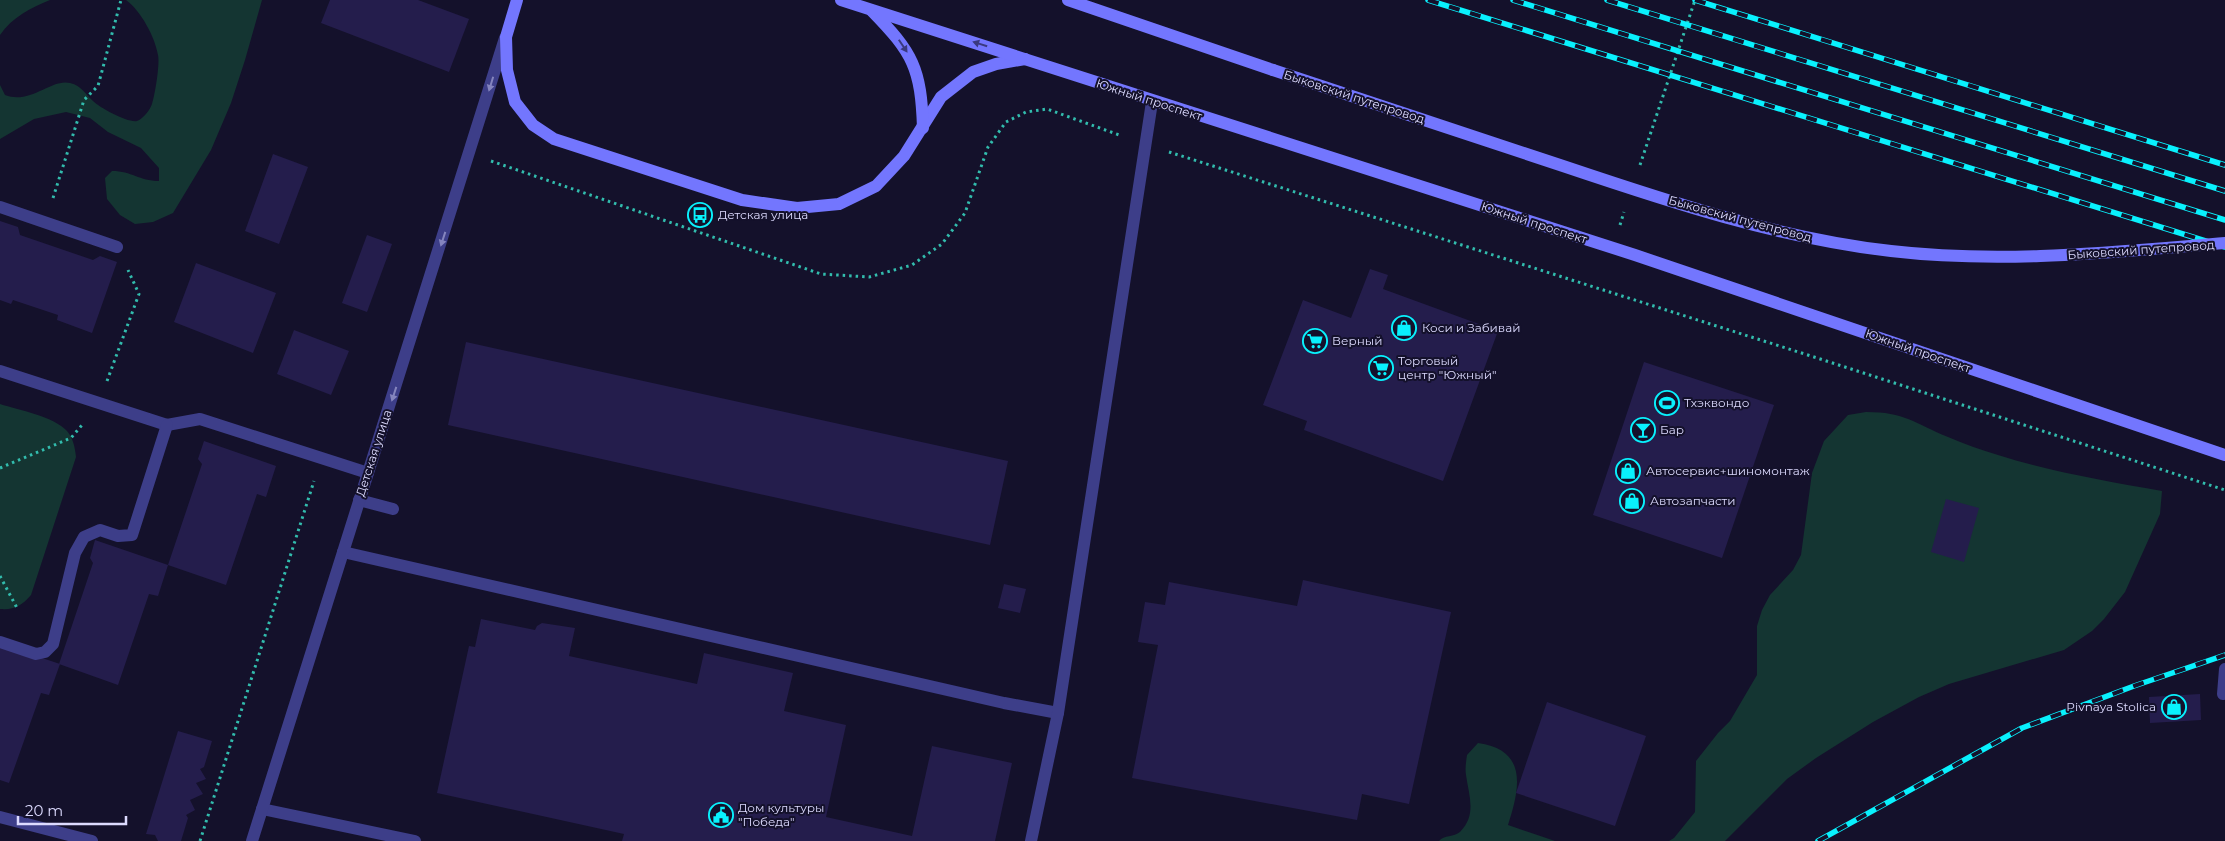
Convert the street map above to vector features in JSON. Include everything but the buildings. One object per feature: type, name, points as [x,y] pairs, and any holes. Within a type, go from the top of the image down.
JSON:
[{"type":"main road","points":[[517,0],[506,37],[507,70],[515,102],[534,125],[554,140],[742,200],[797,208],[839,204],[876,186],[904,156],[941,97],[973,72],[996,64],[1026,59]]},
{"type":"main road","name":"Южный проспект","points":[[841,0],[1026,59],[1152,102],[1635,256],[2225,455]]},
{"type":"main road","name":"Быковский путепровод","points":[[1068,0],[1664,200],[1740,222],[1814,239],[1891,251],[1968,257],[2074,256],[2225,243]]},
{"type":"main road","points":[[870,9],[896,35],[912,60],[922,91],[923,128]]},
{"type":"street","name":"Детская улица","points":[[252,841],[506,37]]},
{"type":"street","points":[[1031,841],[1058,713],[1152,102]]},
{"type":"street","points":[[0,207],[117,246]]},
{"type":"street","points":[[0,371],[168,425],[200,419],[368,473]]},
{"type":"street","points":[[0,642],[36,654],[45,652],[53,644],[75,553],[84,537],[100,530],[118,536],[132,535],[168,425]]},
{"type":"street","points":[[359,500],[393,509]]},
{"type":"street","points":[[343,552],[1058,713]]},
{"type":"street","points":[[2223,694],[2225,669]]},
{"type":"street","points":[[262,809],[415,841]]},
{"type":"street","points":[[0,817],[92,841]]},
{"type":"path","points":[[46,222],[84,100],[98,86],[121,0]]},
{"type":"path","points":[[1639,168],[1695,0]]},
{"type":"path","points":[[470,153],[821,274],[869,277],[912,265],[942,244],[965,213],[988,147],[1006,122],[1026,112],[1047,109],[1146,145],[1811,356],[2225,490]]},
{"type":"path","points":[[1620,225],[1626,206]]},
{"type":"path","points":[[0,468],[71,438],[99,404],[139,294],[127,268]]},
{"type":"path","points":[[200,841],[316,476]]},
{"type":"path","points":[[0,576],[17,608]]},
{"type":"green space","points":[[0,0],[50,0],[16,18],[0,35]]},
{"type":"green space","points":[[126,0],[262,0],[231,103],[211,150],[173,213],[153,222],[135,224],[120,215],[107,199],[105,178],[112,171],[119,171],[152,181],[159,181],[159,168],[141,148],[108,132],[90,118],[66,112],[34,119],[0,139],[0,85],[5,95],[23,97],[56,84],[70,83],[80,88],[102,107],[121,117],[137,121],[146,114],[151,106],[154,94],[158,72],[158,55],[154,40],[146,25],[137,11]]},
{"type":"green space","points":[[0,404],[35,414],[61,426],[71,437],[76,457],[31,595],[24,602],[10,609],[0,609]]},
{"type":"green space","points":[[1879,412],[1900,416],[1966,444],[2018,461],[2079,476],[2162,491],[2160,514],[2125,592],[2092,631],[2064,650],[1949,684],[1919,697],[1873,722],[1787,779],[1725,841],[1669,841],[1674,838],[1695,812],[1696,761],[1730,721],[1757,675],[1757,626],[1762,610],[1770,595],[1793,570],[1801,555],[1812,473],[1824,441],[1848,415]]},
{"type":"green space","points":[[1478,743],[1494,747],[1513,762],[1517,785],[1508,825],[1555,841],[1439,841],[1460,832],[1469,819],[1470,798],[1466,760],[1467,755]]},
{"type":"railway","points":[[1428,0],[2225,247]]},
{"type":"railway","points":[[1513,0],[2225,220]]},
{"type":"railway","points":[[1607,0],[2225,191]]},
{"type":"railway","points":[[1695,0],[2225,165]]},
{"type":"railway","points":[[1818,841],[2022,728],[2134,686],[2225,655]]},
{"type":"place","name":"Детская улица","points":[[700,215]]},
{"type":"place","name":"Коси и Забивай","points":[[1404,328]]},
{"type":"place","name":"Верный","points":[[1315,341]]},
{"type":"place","name":"Торговый центр \"Южный\"","points":[[1381,368]]},
{"type":"place","name":"Тхэквондо","points":[[1667,403]]},
{"type":"place","name":"Бар","points":[[1643,430]]},
{"type":"place","name":"Автосервис+шиномонтаж","points":[[1628,471]]},
{"type":"place","name":"Автозапчасти","points":[[1632,501]]},
{"type":"place","name":"Pivnaya Stolica","points":[[2174,707]]},
{"type":"place","name":"Дом культуры \"Победа\"","points":[[721,815]]}]
